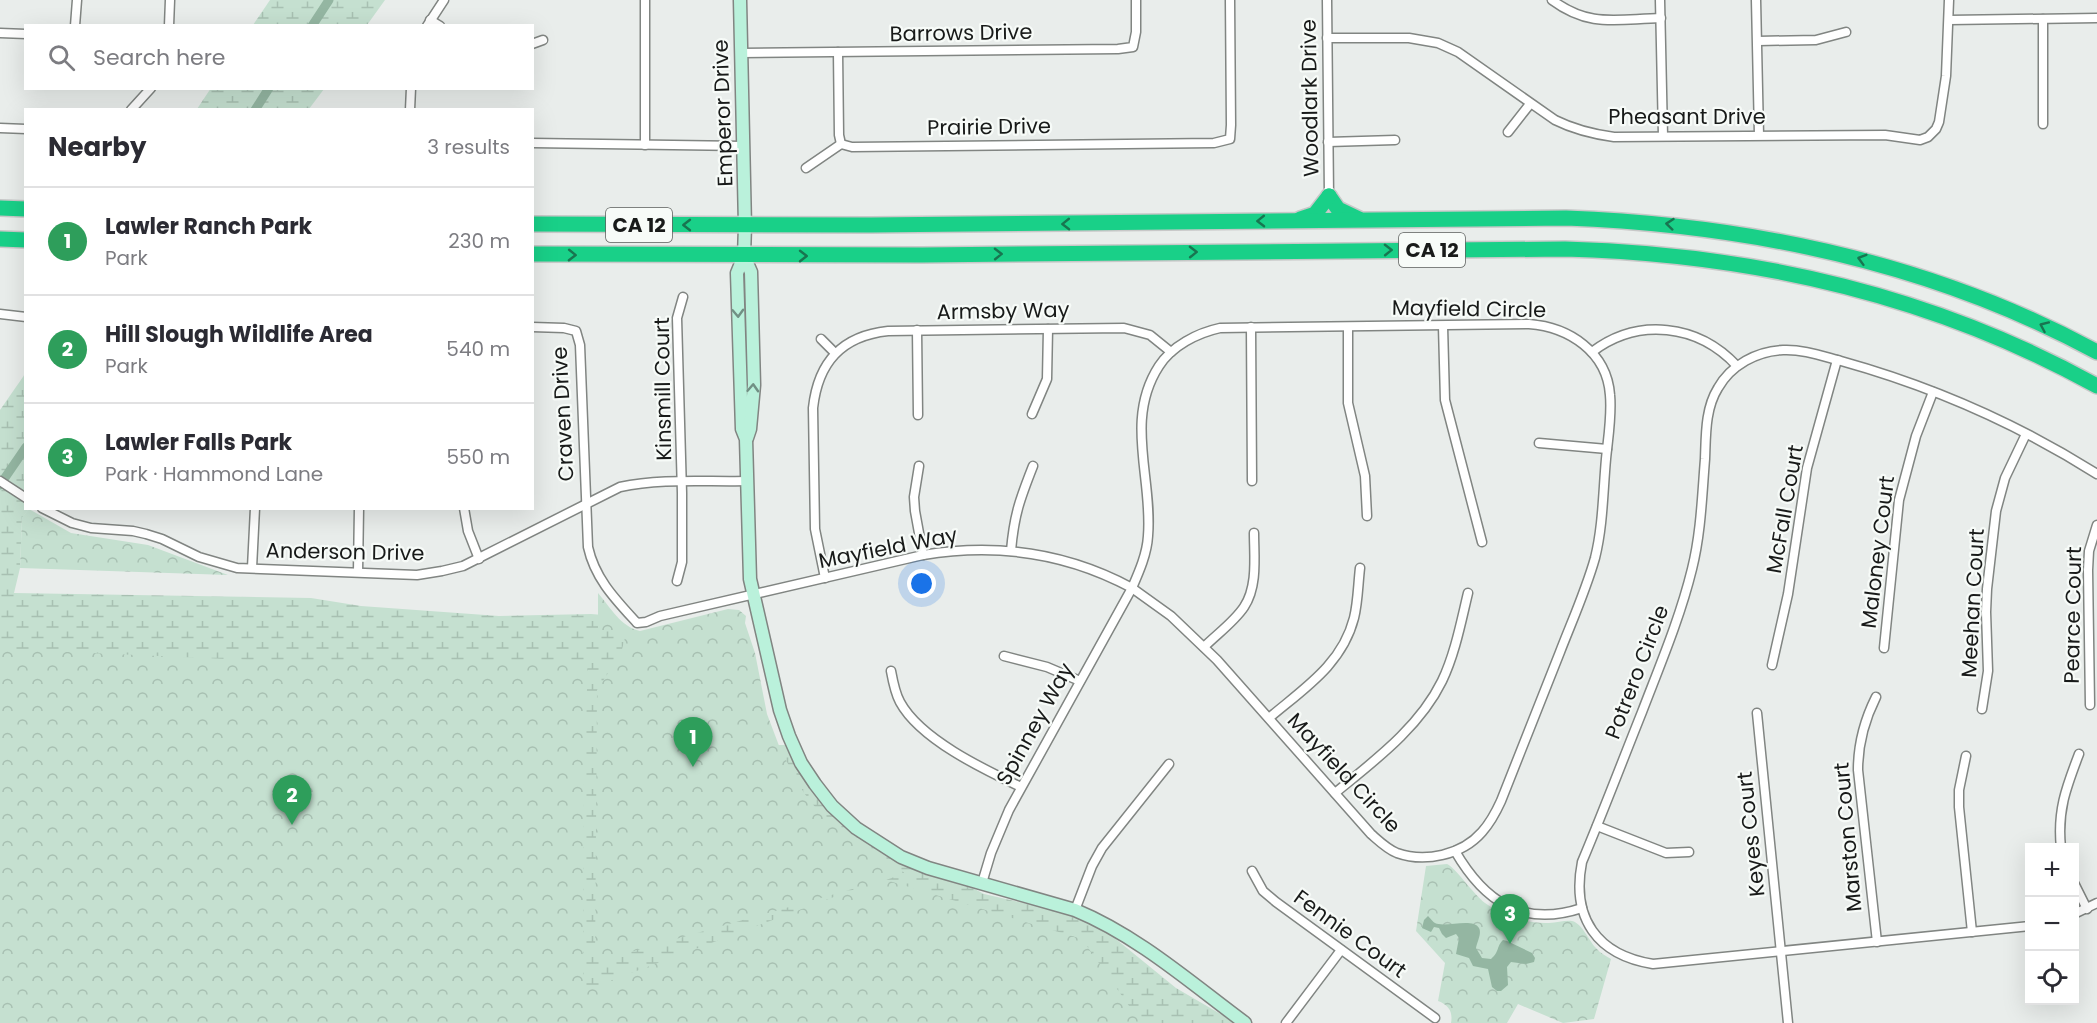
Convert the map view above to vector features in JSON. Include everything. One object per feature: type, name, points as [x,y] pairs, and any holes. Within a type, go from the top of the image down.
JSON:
[{"type":"highway","points":[[1294,221],[1315,214],[1329,196],[1338,209],[1362,220]]},
{"type":"highway","points":[[0,208],[24,209]]},
{"type":"highway","name":"CA 12","points":[[534,224],[745,226],[1566,218],[1618,220],[1745,234],[1853,257],[1911,274],[2003,307],[2097,352]]},
{"type":"highway","points":[[0,239],[24,240]]},
{"type":"highway","name":"CA 12","points":[[534,254],[744,256],[1554,249],[1662,254],[1740,263],[1794,273],[1902,302],[1992,335],[2097,386]]},
{"type":"street","points":[[75,24],[77,0]]},
{"type":"street","points":[[169,24],[170,0]]},
{"type":"street","points":[[429,23],[444,0]]},
{"type":"street","points":[[645,0],[645,144]]},
{"type":"street","name":"Emperor Drive","points":[[740,0],[744,256],[751,272],[754,385],[750,429],[746,439],[750,579],[780,710],[801,763],[832,806],[856,828],[885,848],[928,868],[1075,910],[1117,930],[1245,1023]]},
{"type":"street","name":"Barrows Drive","points":[[741,52],[1119,49],[1134,47],[1136,0]]},
{"type":"street","name":"Prairie Drive","points":[[841,144],[864,147],[1214,143],[1230,139],[1230,0]]},
{"type":"street","name":"Woodlark Drive","points":[[1327,0],[1329,196]]},
{"type":"street","points":[[1552,0],[1568,12],[1591,19],[1661,18]]},
{"type":"street","points":[[1660,0],[1663,136]]},
{"type":"street","points":[[1756,0],[1759,135]]},
{"type":"street","points":[[1949,0],[1949,20],[2097,18]]},
{"type":"street","points":[[2043,19],[2043,124]]},
{"type":"street","name":"Pheasant Drive","points":[[1327,38],[1409,38],[1438,43],[1458,52],[1530,104],[1572,129],[1592,134],[1614,137],[1885,135],[1920,140],[1928,137],[1939,122],[1946,76],[1949,20]]},
{"type":"street","points":[[1758,41],[1816,40],[1846,32]]},
{"type":"street","points":[[0,33],[24,34]]},
{"type":"street","points":[[534,44],[543,40]]},
{"type":"street","points":[[806,168],[841,144],[838,52]]},
{"type":"street","points":[[133,108],[149,90]]},
{"type":"street","points":[[410,108],[411,90]]},
{"type":"street","points":[[1508,132],[1530,104]]},
{"type":"street","points":[[0,128],[24,129]]},
{"type":"street","points":[[1328,142],[1395,140]]},
{"type":"street","points":[[534,143],[743,146]]},
{"type":"street","name":"Kinsmill Court","points":[[676,581],[682,562],[677,318],[683,297]]},
{"type":"street","points":[[0,314],[24,317]]},
{"type":"street","name":"Mayfield Circle","points":[[1540,325],[1568,333],[1592,352],[1599,361],[1610,393],[1599,538],[1595,558],[1501,801],[1481,834],[1468,844],[1455,851],[1425,858],[1396,852],[1383,845],[1371,834],[1204,647],[1171,616],[1132,588],[1142,564],[1148,537],[1141,425],[1143,402],[1152,376],[1171,352],[1207,331],[1220,328],[1443,326],[1540,325]]},
{"type":"street","points":[[1443,326],[1445,400],[1482,542]]},
{"type":"street","name":"Craven Drive","points":[[534,327],[564,328],[576,331],[580,345],[586,503]]},
{"type":"street","points":[[1251,327],[1252,481]]},
{"type":"street","points":[[1348,327],[1348,403],[1365,476],[1367,516]]},
{"type":"street","points":[[1032,414],[1047,379],[1048,329]]},
{"type":"street","points":[[1592,352],[1618,336],[1637,331],[1668,329],[1700,338],[1716,347],[1737,366]]},
{"type":"street","points":[[917,330],[918,415]]},
{"type":"street","name":"Armsby Way","points":[[825,578],[815,529],[813,408],[818,379],[824,367],[846,344],[873,332],[1131,330],[1150,335],[1171,352]]},
{"type":"street","points":[[821,339],[835,353]]},
{"type":"street","name":"Potrero Circle","points":[[2025,927],[1653,964],[1637,962],[1605,945],[1594,931],[1582,908],[1581,869],[1681,610],[1695,558],[1702,503],[1708,419],[1712,401],[1718,386],[1737,366],[1766,352],[1782,350],[1798,350],[1837,360],[1933,392],[2026,434],[2097,474]]},
{"type":"street","name":"McFall Court","points":[[1772,665],[1788,594],[1807,468],[1837,360]]},
{"type":"street","name":"Maloney Court","points":[[1884,648],[1899,500],[1916,436],[1933,392]]},
{"type":"street","name":"Meehan Court","points":[[1982,709],[1988,671],[1987,589],[1996,511],[2005,478],[2026,434]]},
{"type":"street","points":[[1539,443],[1607,448]]},
{"type":"street","points":[[919,465],[914,497],[923,555]]},
{"type":"street","points":[[1011,551],[1018,501],[1033,466]]},
{"type":"street","points":[[0,481],[24,497]]},
{"type":"street","name":"Anderson Drive","points":[[46,510],[72,524],[146,534],[220,564],[252,568],[425,574],[463,566],[479,559],[586,503],[620,488],[643,482],[747,481]]},
{"type":"street","name":"Mayfield Way","points":[[586,503],[588,547],[592,564],[599,578],[637,623],[923,555],[969,550],[1011,551],[1071,562],[1132,588]]},
{"type":"street","points":[[252,568],[255,510]]},
{"type":"street","points":[[358,572],[359,510]]},
{"type":"street","points":[[464,510],[468,531],[479,559]]},
{"type":"street","name":"Pearce Court","points":[[2090,705],[2088,570],[2089,551],[2097,525]]},
{"type":"street","points":[[1204,647],[1245,606],[1252,587],[1254,571],[1254,533]]},
{"type":"street","points":[[1269,718],[1324,671],[1342,647],[1354,618],[1360,568]]},
{"type":"street","name":"Spinney Way","points":[[982,883],[998,833],[1021,787],[1132,588]]},
{"type":"street","points":[[1335,793],[1403,734],[1430,702],[1448,665],[1468,593]]},
{"type":"street","points":[[1004,656],[1047,667],[1080,681]]},
{"type":"street","points":[[891,671],[900,702],[910,717],[924,731],[972,761],[1021,787]]},
{"type":"street","name":"Marston Court","points":[[1876,697],[1867,715],[1858,760],[1877,942]]},
{"type":"street","name":"Keyes Court","points":[[1756,713],[1788,1023]]},
{"type":"street","points":[[2060,843],[2060,809],[2079,754]]},
{"type":"street","points":[[1966,756],[1959,790],[1959,807],[1972,932]]},
{"type":"street","points":[[1075,910],[1092,866],[1102,848],[1169,764]]},
{"type":"street","points":[[1597,826],[1666,853],[1689,852]]},
{"type":"street","points":[[1455,851],[1474,881],[1503,904],[1536,914],[1556,914],[1582,908]]},
{"type":"street","name":"Fennie Court","points":[[1252,871],[1263,891],[1435,1018]]},
{"type":"street","points":[[2079,894],[2087,909]]},
{"type":"street","points":[[2079,912],[2097,903]]},
{"type":"street","points":[[1287,1023],[1341,950]]},
{"type":"green space","points":[[270,0],[385,0],[368,24],[254,24]]},
{"type":"green space","points":[[210,90],[323,90],[310,108],[198,108]]},
{"type":"green space","points":[[24,375],[24,510],[28,510],[22,518],[20,568],[14,593],[311,598],[361,606],[499,616],[591,614],[615,616],[637,641],[764,745],[797,745],[811,786],[878,837],[984,894],[1090,918],[1176,988],[1236,1023],[0,1023],[0,410]]},
{"type":"green space","points":[[31,510],[71,533],[148,545],[228,575],[20,568],[22,517]]},
{"type":"green space","points":[[598,593],[622,621],[640,631],[728,609],[739,610],[746,616],[745,623],[755,653],[767,714],[781,751],[804,793],[815,807],[856,843],[905,873],[886,880],[1082,939],[1141,1023],[0,1023],[0,649],[318,663],[588,661],[584,772],[583,991],[863,886],[595,962],[597,690],[621,653],[626,634],[621,630],[598,630]]},
{"type":"green space","points":[[1447,864],[1480,899],[1500,912],[1532,922],[1572,921],[1579,925],[1598,950],[1611,959],[1594,1019],[1563,1023],[1518,1004],[1507,1023],[1451,1023],[1449,1009],[1438,1001],[1445,963],[1416,931],[1426,866]]},
{"type":"shaded area","points":[[1428,916],[1434,923],[1476,925],[1480,932],[1476,948],[1482,958],[1491,959],[1503,940],[1532,953],[1535,958],[1534,962],[1526,964],[1511,962],[1507,967],[1508,985],[1501,991],[1497,991],[1492,987],[1488,969],[1473,966],[1469,958],[1456,954],[1459,938],[1456,934],[1446,938],[1439,928],[1434,927],[1431,932],[1422,928]]},
{"type":"waterway","points":[[313,24],[329,0]]},
{"type":"waterway","points":[[256,108],[268,90]]},
{"type":"waterway","points":[[0,485],[24,450]]},
{"type":"place","name":"Lawler Ranch Park","points":[[693,767]]},
{"type":"place","name":"Hill Slough Wildlife Area","points":[[292,825]]},
{"type":"place","name":"Lawler Falls Park","points":[[1510,944]]}]
